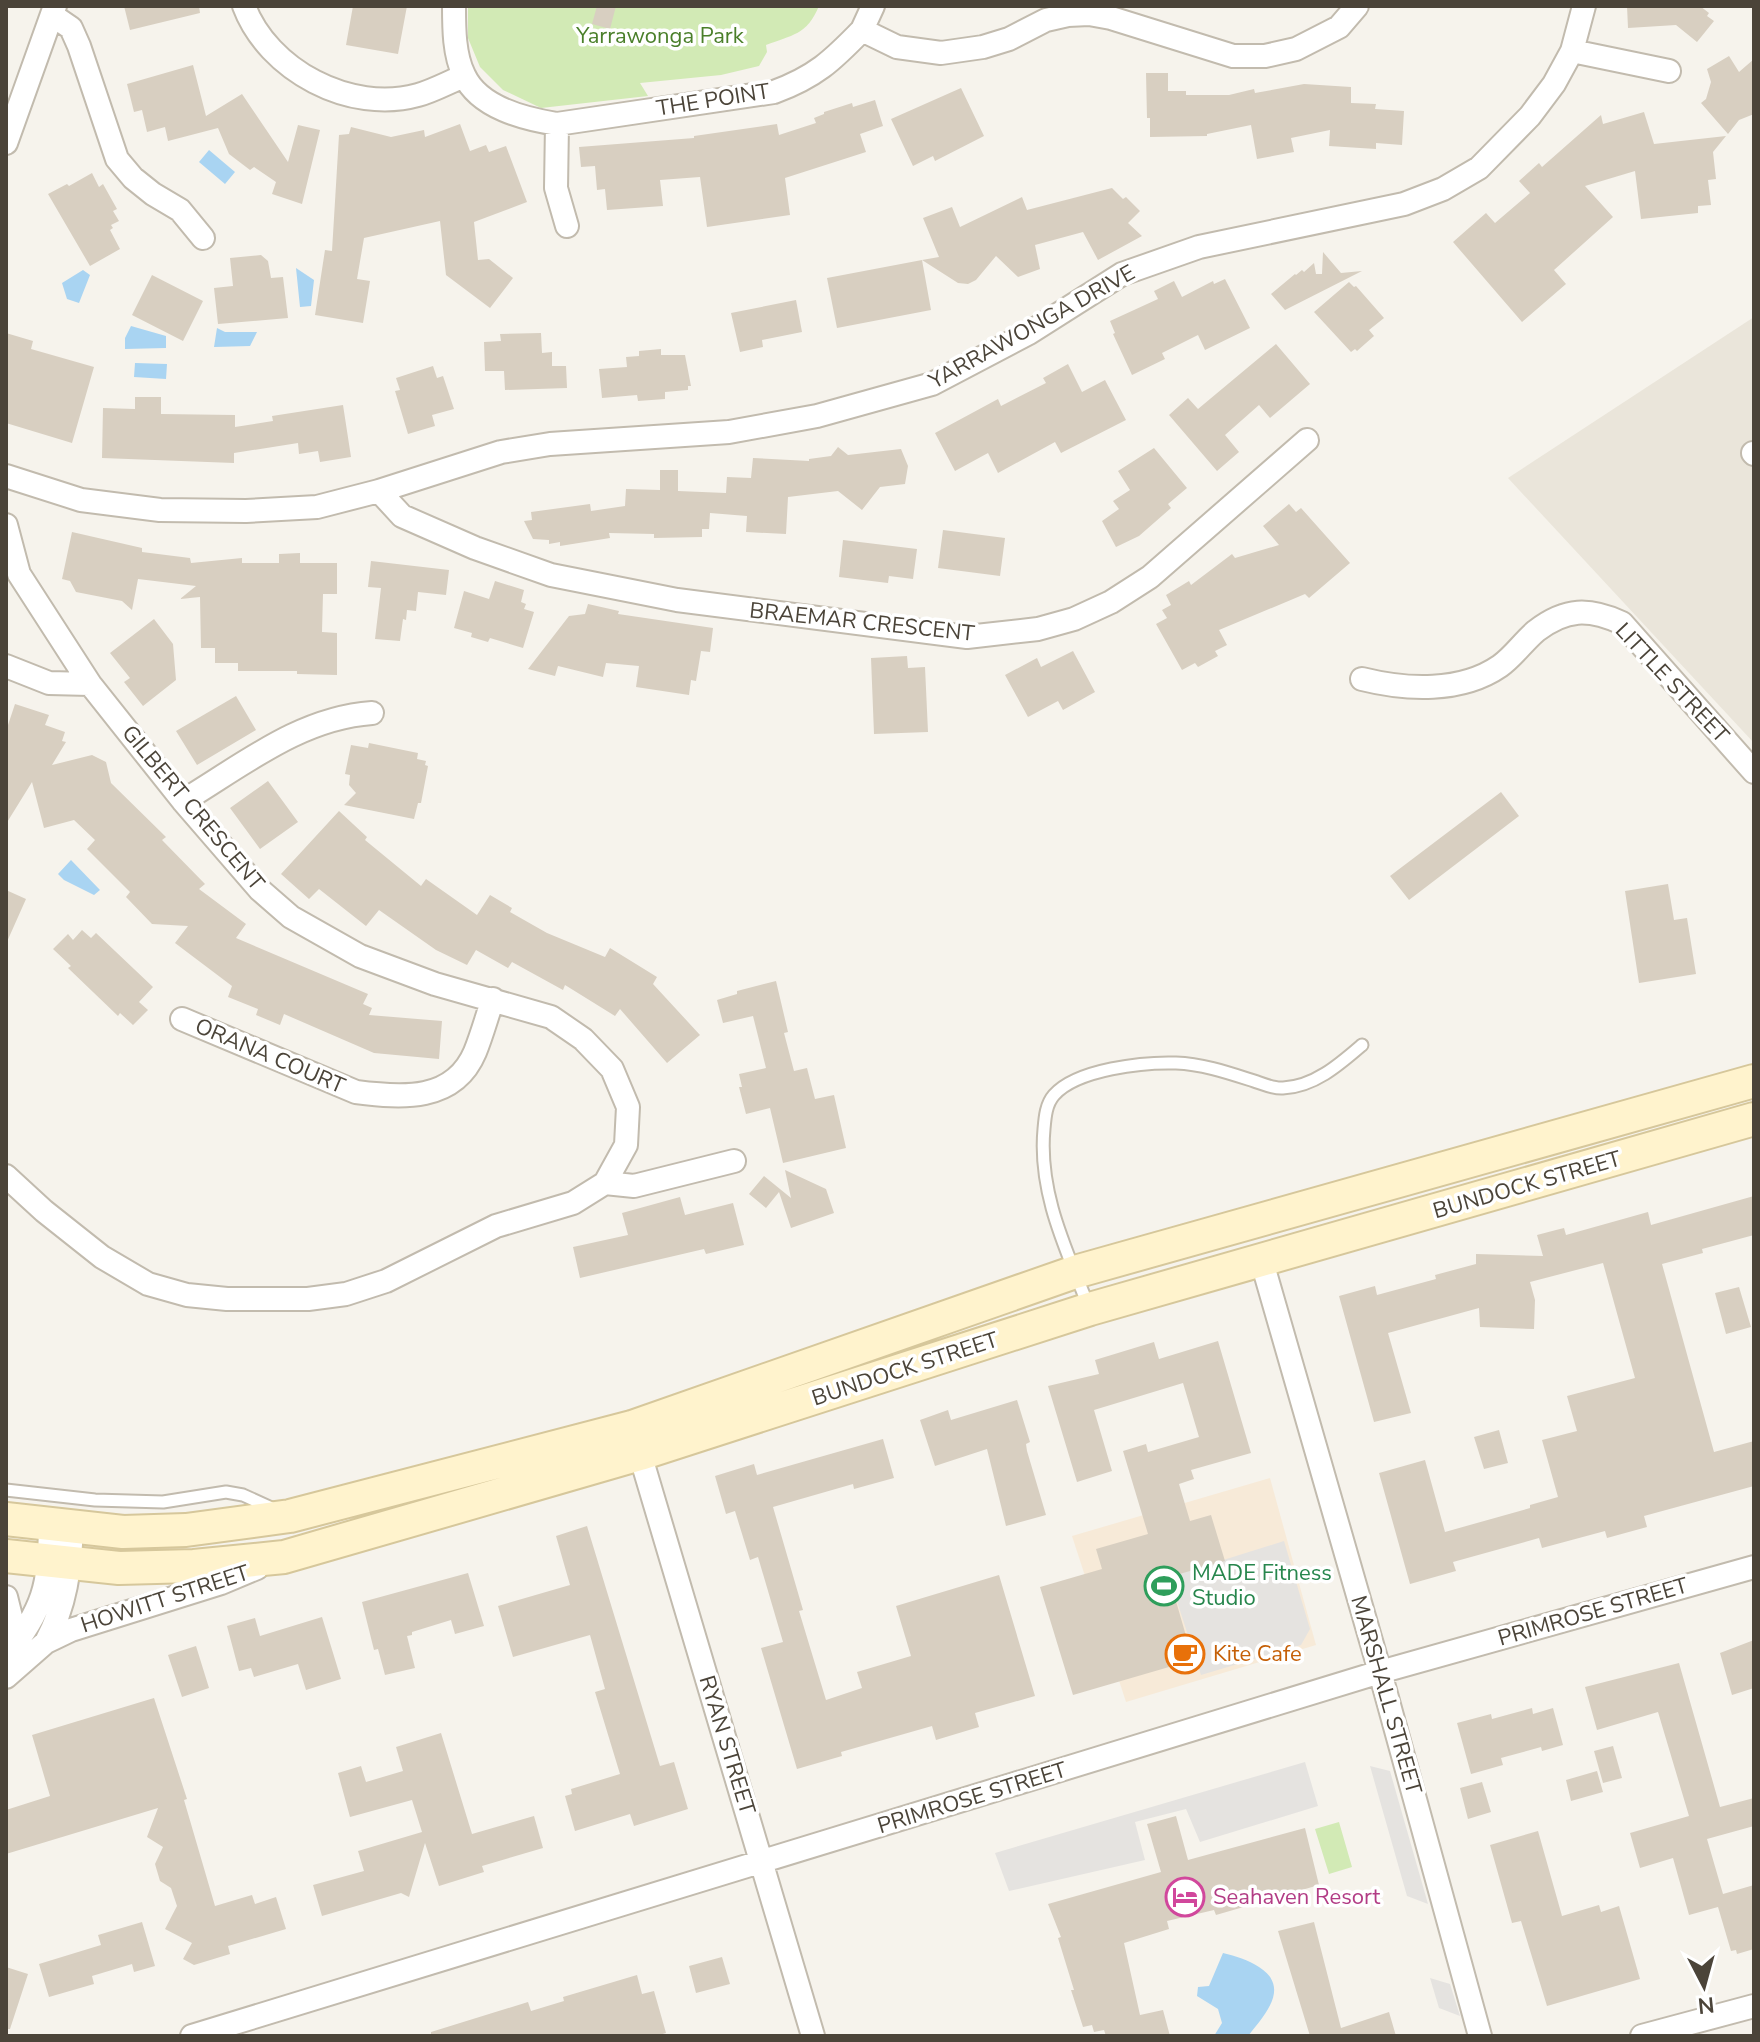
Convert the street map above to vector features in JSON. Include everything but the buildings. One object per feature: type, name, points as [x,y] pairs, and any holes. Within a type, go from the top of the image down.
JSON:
[{"type":"main road","name":"BUNDOCK STREET","points":[[6,1519],[123,1532],[186,1530],[290,1516],[632,1427],[1075,1272],[1754,1081]]},
{"type":"main road","name":"BUNDOCK STREET","points":[[6,1556],[119,1568],[160,1568],[284,1557],[640,1454],[1090,1309],[1754,1119]]},
{"type":"street","points":[[244,6],[251,25],[272,51],[295,71],[357,97],[389,99],[417,96],[464,76],[454,33],[454,6]]},
{"type":"street","name":"THE POINT","points":[[464,76],[484,98],[523,119],[557,124],[774,92],[804,81],[834,59],[862,30],[873,6]]},
{"type":"street","points":[[862,30],[897,47],[941,53],[983,47],[1009,39],[1046,20],[1089,14],[1233,56],[1265,56],[1296,49],[1339,27],[1357,6]]},
{"type":"street","name":"YARRAWONGA DRIVE","points":[[7,481],[81,500],[160,510],[246,511],[317,507],[379,491],[501,452],[550,444],[729,432],[817,416],[932,384],[1029,333],[1122,274],[1199,247],[1380,210],[1443,189],[1479,168],[1506,143],[1554,84],[1572,51],[1584,6]]},
{"type":"street","points":[[6,143],[54,11],[71,28],[79,46],[117,159],[133,178],[180,210],[203,238]]},
{"type":"street","points":[[1572,51],[1669,71]]},
{"type":"street","points":[[557,124],[556,188],[567,226]]},
{"type":"street","name":"BRAEMAR CRESCENT","points":[[379,491],[402,516],[475,548],[551,575],[677,600],[967,637],[1038,629],[1074,619],[1111,602],[1150,577],[1307,440]]},
{"type":"street","name":"GILBERT CRESCENT","points":[[6,525],[19,574],[90,684],[241,869],[291,917],[325,938],[398,971],[551,1017],[583,1039],[612,1069],[628,1107],[626,1145],[605,1183],[573,1203],[496,1226],[386,1281],[346,1294],[308,1299],[187,1295],[148,1284],[102,1257],[6,1176]]},
{"type":"street","name":"LITTLE STREET","points":[[1362,679],[1414,688],[1468,680],[1499,666],[1536,631],[1560,617],[1582,611],[1602,614],[1622,623],[1754,772]]},
{"type":"street","points":[[6,666],[49,683],[90,684]]},
{"type":"street","points":[[183,801],[298,731],[335,718],[372,713]]},
{"type":"street","name":"ORANA COURT","points":[[182,1019],[356,1092],[388,1096],[421,1094],[447,1087],[464,1071],[474,1054],[493,999]]},
{"type":"street","points":[[605,1183],[634,1186],[734,1161]]},
{"type":"street","name":"MARSHALL STREET","points":[[1262,1262],[1380,1672],[1480,2036]]},
{"type":"street","name":"RYAN STREET","points":[[640,1454],[813,2036]]},
{"type":"street","name":"HOWITT STREET","points":[[46,1642],[58,1620],[61,1527]]},
{"type":"street","name":"HOWITT STREET","points":[[6,1677],[46,1642],[71,1630],[221,1583],[284,1557]]},
{"type":"street","name":"HOWITT STREET","points":[[7,1655],[38,1611],[60,1563]]},
{"type":"street","name":"PRIMROSE STREET","points":[[192,2036],[1380,1672],[1754,1567]]},
{"type":"street","name":"HOWITT STREET","points":[[6,1597],[12,1621],[7,1655]]},
{"type":"street","points":[[1642,2036],[1754,2006]]},
{"type":"lane","points":[[1090,1309],[1049,1201],[1043,1139],[1046,1110],[1055,1094],[1073,1082],[1105,1070],[1177,1063],[1209,1068],[1280,1089],[1302,1086],[1331,1071],[1362,1045]]},
{"type":"lane","points":[[6,1490],[95,1500],[163,1502],[226,1492],[243,1495],[290,1516]]},
{"type":"shaded area","points":[[1754,317],[1754,743],[1508,478]]},
{"type":"shaded area","points":[[1270,1478],[1316,1645],[1126,1702],[1072,1536]]},
{"type":"shaded area","points":[[1284,1541],[1310,1629],[1301,1645],[1201,1675],[1169,1577]]},
{"type":"shaded area","points":[[1305,1762],[1318,1806],[1200,1842],[1186,1809],[1135,1822],[1145,1860],[1009,1891],[995,1853]]},
{"type":"shaded area","points":[[1370,1766],[1390,1771],[1428,1904],[1407,1896]]},
{"type":"shaded area","points":[[1430,1978],[1450,1984],[1460,2016],[1439,2008]]},
{"type":"green space","name":"Yarrawonga Park","points":[[468,6],[819,6],[804,28],[766,45],[767,52],[759,66],[721,75],[640,83],[648,96],[541,108],[503,90],[480,67],[468,38]]},
{"type":"green space","points":[[1339,1822],[1352,1867],[1329,1874],[1315,1829]]},
{"type":"water","points":[[209,150],[235,172],[225,184],[199,162]]},
{"type":"water","points":[[296,268],[314,280],[311,306],[300,307]]},
{"type":"water","points":[[83,270],[90,275],[79,303],[67,299],[62,283]]},
{"type":"water","points":[[131,326],[166,336],[166,348],[125,349],[125,338]]},
{"type":"water","points":[[217,328],[225,332],[257,332],[250,346],[214,347]]},
{"type":"water","points":[[135,363],[167,364],[166,379],[134,377]]},
{"type":"water","points":[[71,860],[100,890],[94,895],[58,874]]},
{"type":"water","points":[[1223,1953],[1259,1967],[1273,1983],[1272,2001],[1248,2036],[1214,2036],[1222,2023],[1218,2009],[1197,1996],[1198,1987],[1209,1986]]},
{"type":"place","name":"MADE Fitness Studio","points":[[1164,1586]]},
{"type":"place","name":"Kite Cafe","points":[[1185,1654]]},
{"type":"place","name":"Seahaven Resort","points":[[1185,1897]]}]
